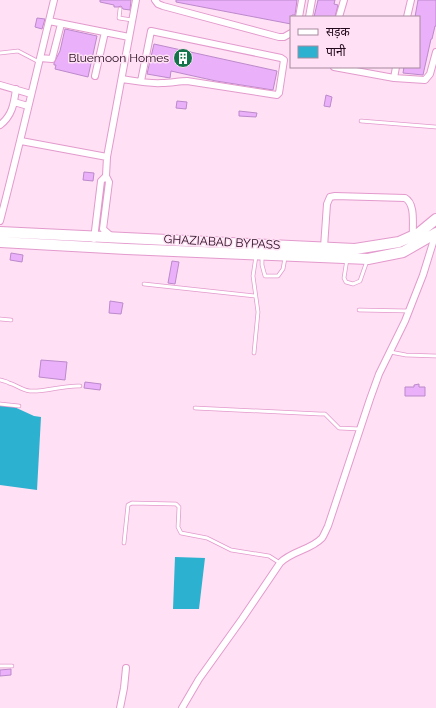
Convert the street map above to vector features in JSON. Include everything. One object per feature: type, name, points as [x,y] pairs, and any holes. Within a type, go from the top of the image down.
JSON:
[{"type":"highway","name":"GHAZIABAD BYPASS","points":[[0,232],[355,249],[399,242],[419,233],[436,218]]},
{"type":"highway","name":"GHAZIABAD BYPASS","points":[[0,242],[200,253],[368,259],[403,252],[436,233]]},
{"type":"highway","points":[[200,253],[201,241]]},
{"type":"street","points":[[0,221],[54,0]]},
{"type":"street","points":[[112,237],[103,229],[109,182],[106,176],[107,157],[136,0]]},
{"type":"street","points":[[155,0],[158,4],[163,6],[278,37],[290,34]]},
{"type":"street","points":[[299,16],[302,0]]},
{"type":"street","points":[[308,16],[312,0]]},
{"type":"street","points":[[339,16],[344,0]]},
{"type":"street","points":[[407,16],[411,0]]},
{"type":"street","points":[[49,21],[129,36]]},
{"type":"street","points":[[40,60],[52,59],[61,24]]},
{"type":"street","points":[[122,79],[141,81],[162,83],[187,81],[277,95],[279,93],[284,60],[281,58],[151,30],[141,81]]},
{"type":"street","points":[[95,76],[105,32]]},
{"type":"street","points":[[339,68],[394,78],[425,80],[430,74],[436,52]]},
{"type":"street","points":[[394,78],[396,68]]},
{"type":"street","points":[[0,85],[30,94]]},
{"type":"street","points":[[0,125],[10,116],[16,89]]},
{"type":"street","points":[[14,102],[28,106]]},
{"type":"street","points":[[21,140],[107,157]]},
{"type":"street","points":[[93,247],[101,181],[106,176]]},
{"type":"street","points":[[324,247],[327,204],[330,197],[335,196],[409,199],[412,207],[413,236]]},
{"type":"street","points":[[182,708],[199,678],[238,625],[280,563],[287,557],[314,543],[322,537],[328,526],[370,399],[409,311],[423,275],[436,233]]},
{"type":"street","points":[[120,708],[126,668]]},
{"type":"lane","points":[[120,9],[119,18],[132,20]]},
{"type":"lane","points":[[0,53],[18,51],[40,60]]},
{"type":"lane","points":[[361,121],[436,127]]},
{"type":"lane","points":[[259,255],[265,276],[278,276],[283,269],[285,256]]},
{"type":"lane","points":[[254,353],[258,317],[253,276],[259,255]]},
{"type":"lane","points":[[347,259],[344,278],[346,282],[353,284],[360,281],[368,259]]},
{"type":"lane","points":[[144,284],[255,296]]},
{"type":"lane","points":[[359,310],[409,311]]},
{"type":"lane","points":[[0,319],[11,320]]},
{"type":"lane","points":[[390,352],[406,355],[436,356]]},
{"type":"lane","points":[[0,380],[9,382],[21,390],[28,391],[44,390],[69,385],[80,386]]},
{"type":"lane","points":[[0,404],[19,406]]},
{"type":"lane","points":[[195,408],[325,414],[339,428],[360,429]]},
{"type":"lane","points":[[124,543],[127,506],[129,504],[176,504],[179,507],[178,527],[181,532],[207,538],[226,548],[236,551],[269,556],[280,563]]},
{"type":"lane","points":[[0,666],[12,666]]},
{"type":"water","points":[[10,405],[34,416],[41,417],[37,490],[0,485],[0,406]]},
{"type":"water","points":[[175,557],[205,558],[199,609],[173,609]]},
{"type":"building","points":[[100,0],[131,0],[130,10],[123,9],[121,6],[114,7],[114,5],[100,2]]},
{"type":"building","points":[[176,0],[297,0],[295,15],[290,16],[290,24],[176,2]]},
{"type":"building","points":[[318,0],[335,0],[334,4],[338,5],[335,16],[314,16]]},
{"type":"building","points":[[418,0],[436,0],[436,26],[431,39],[423,75],[403,73],[404,68],[420,68],[420,16],[415,16]]},
{"type":"building","points":[[37,18],[45,19],[42,29],[35,27]]},
{"type":"building","points":[[65,29],[97,36],[88,77],[55,69],[56,65],[54,65],[54,63],[60,51]]},
{"type":"building","name":"Bluemoon Homes","points":[[154,44],[277,71],[273,90],[216,81],[171,71],[170,78],[147,74]]},
{"type":"building","points":[[326,95],[332,97],[330,107],[324,106]]},
{"type":"building","points":[[177,101],[187,102],[186,109],[176,108]]},
{"type":"building","points":[[239,111],[257,113],[256,117],[239,116]]},
{"type":"building","points":[[84,172],[94,173],[93,181],[83,180]]},
{"type":"building","points":[[11,253],[23,255],[22,262],[10,260]]},
{"type":"building","points":[[172,261],[179,262],[175,284],[168,283]]},
{"type":"building","points":[[110,301],[123,303],[121,314],[109,313]]},
{"type":"building","points":[[41,360],[67,362],[65,380],[39,377]]},
{"type":"building","points":[[85,382],[101,384],[100,390],[84,388]]},
{"type":"building","points":[[419,384],[419,387],[425,387],[425,396],[405,396],[405,387],[414,387],[414,385]]},
{"type":"building","points":[[11,669],[11,675],[0,676],[0,670]]},
{"type":"place","name":"Bluemoon Homes","points":[[183,58]]}]
